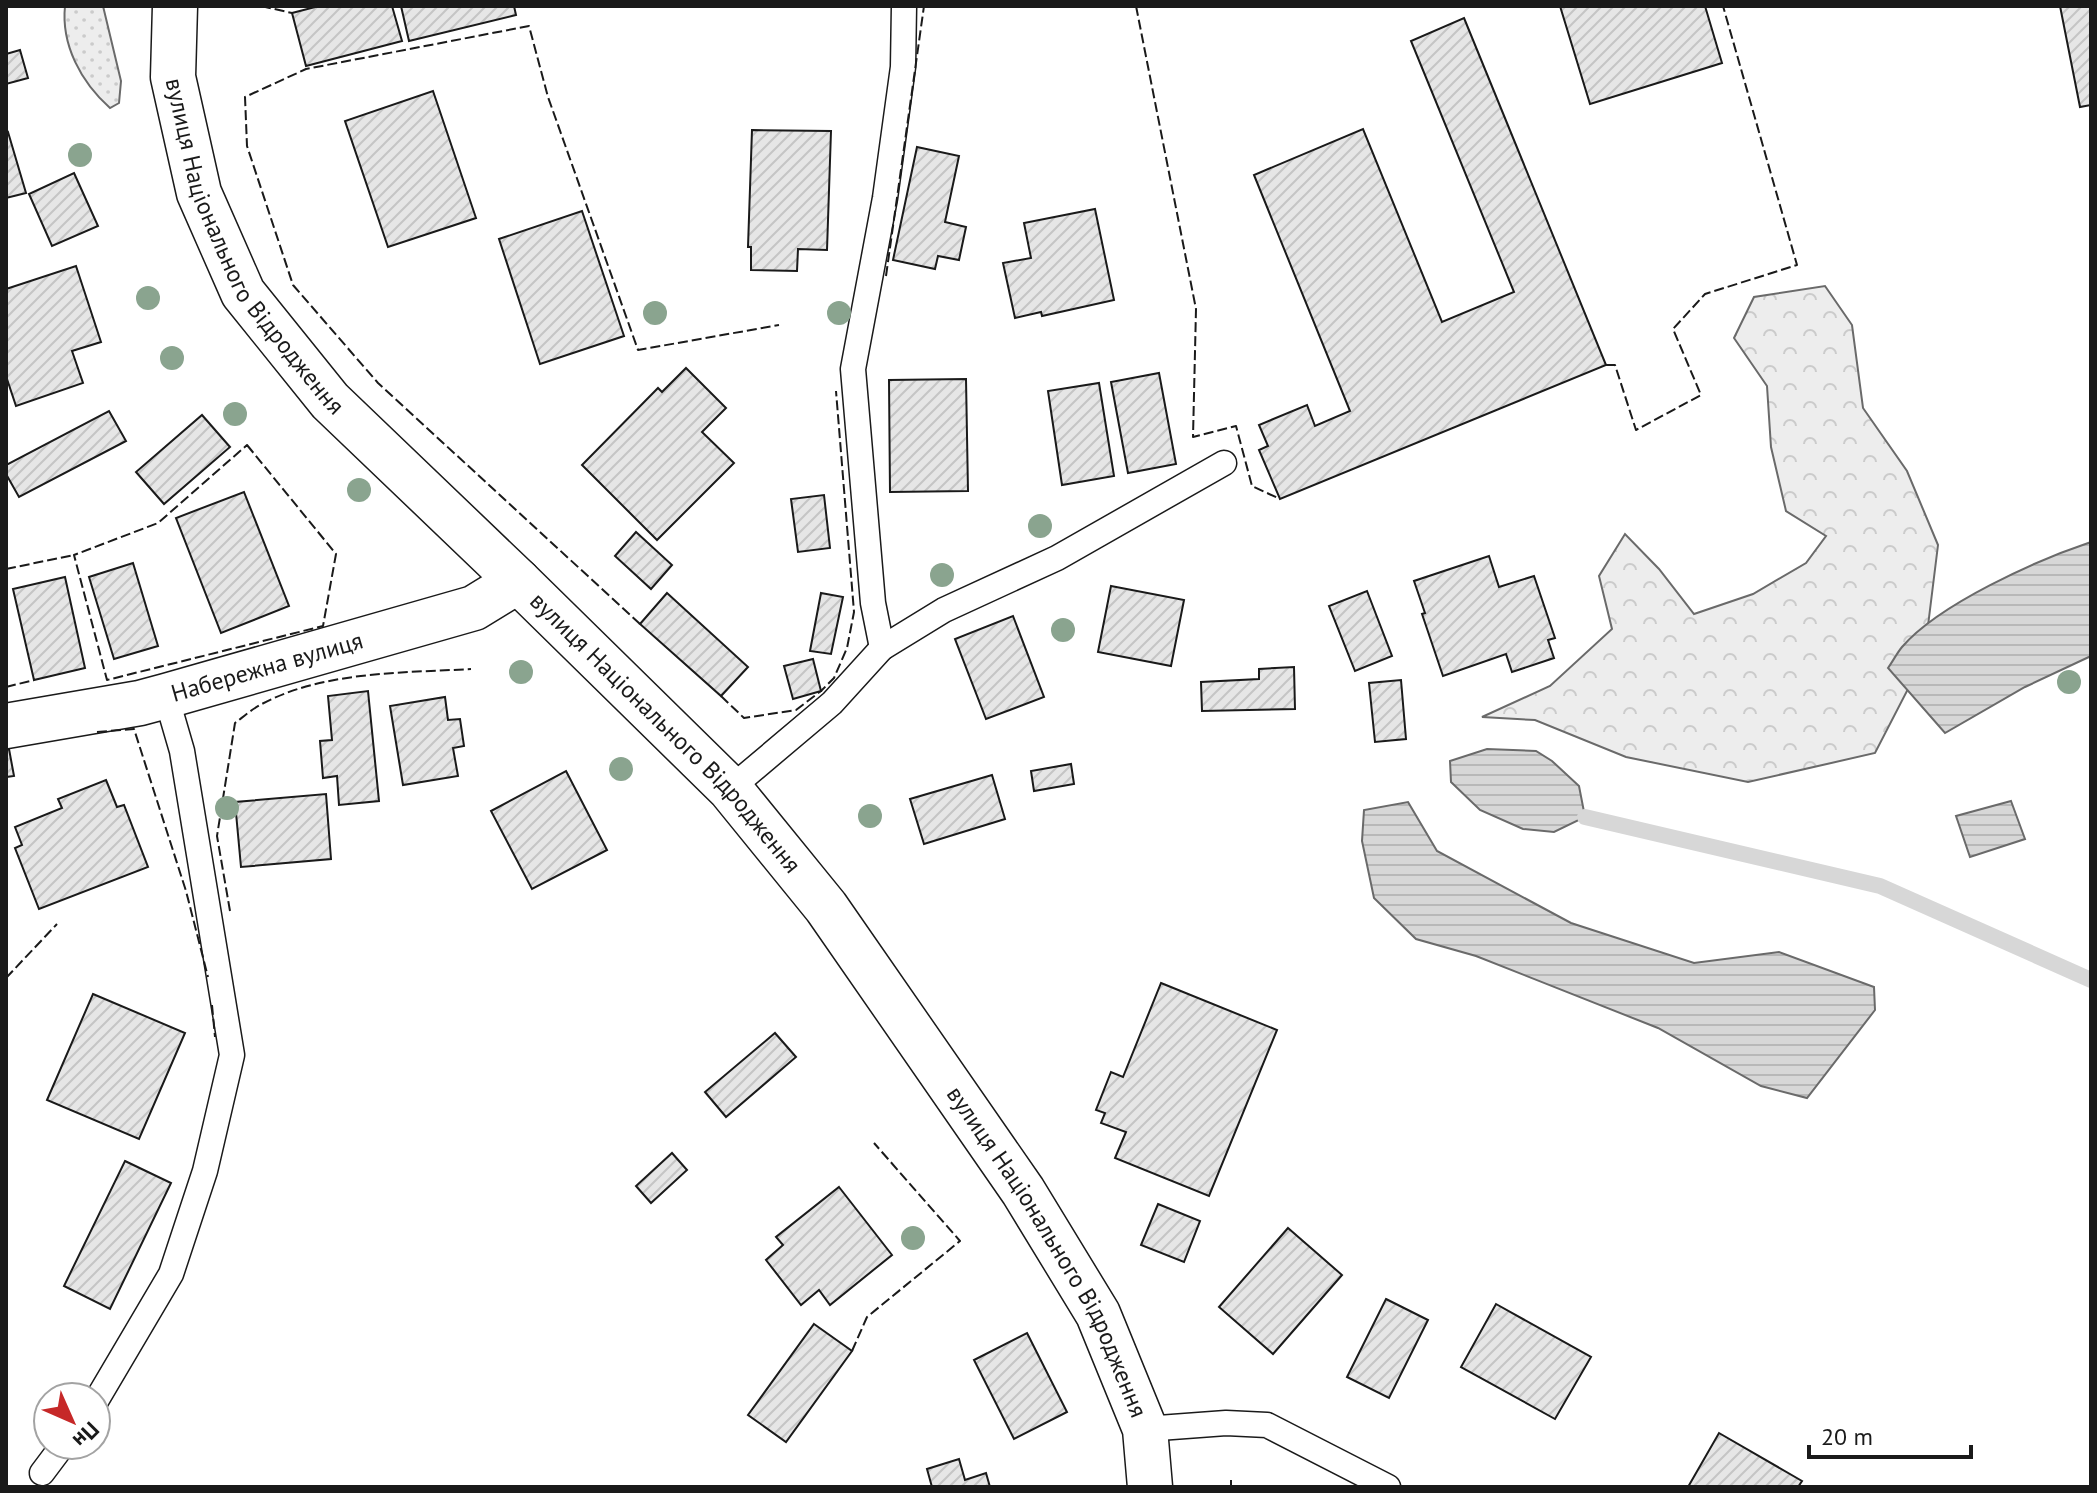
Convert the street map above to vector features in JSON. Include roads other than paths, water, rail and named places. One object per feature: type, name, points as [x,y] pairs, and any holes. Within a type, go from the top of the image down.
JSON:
[{"type":"street","name":"вулиця Національного Відродження","points":[[175,6],[173,77],[199,193],[243,293],[330,401],[730,789],[826,907],[1023,1191],[1098,1314],[1145,1429],[1150,1487]]},
{"type":"street","name":"Набережна вулиця","points":[[6,726],[166,696],[474,608],[518,581]]},
{"type":"lane","points":[[882,648],[873,603],[853,369],[885,198],[901,81],[904,6]]},
{"type":"lane","points":[[730,789],[832,703],[882,648],[944,610],[1057,558],[1224,463]]},
{"type":"lane","points":[[108,1381],[171,1274],[205,1171],[232,1055],[182,751],[166,696]]},
{"type":"lane","points":[[1145,1429],[1226,1423],[1267,1425],[1388,1487]]},
{"type":"lane","points":[[42,1473],[51,1461]]},
{"type":"waterway","points":[[1585,817],[1880,886],[2091,980]]}]
